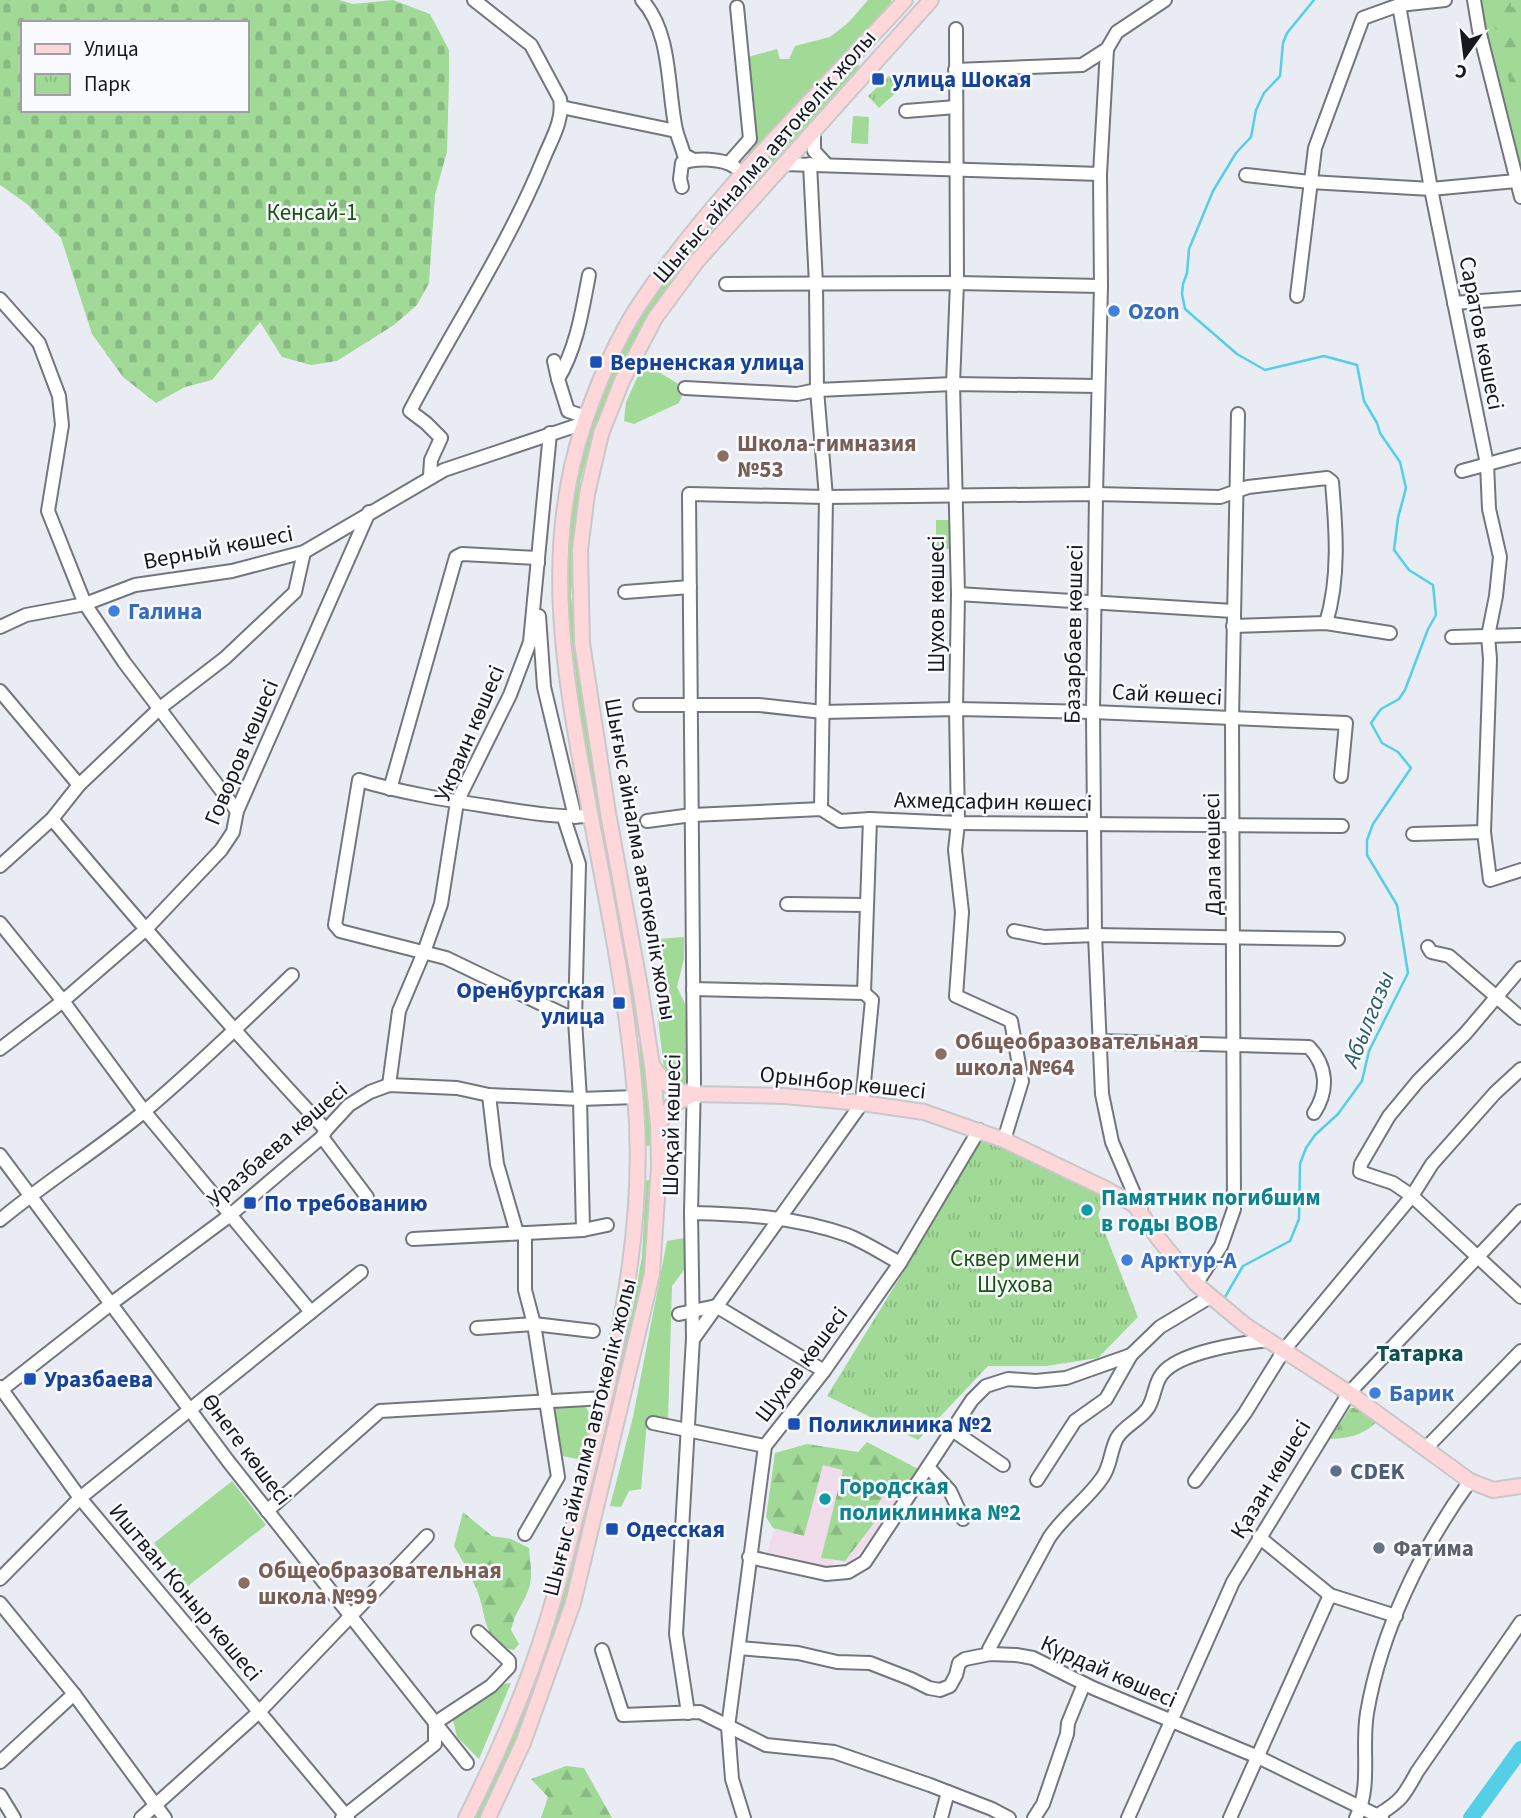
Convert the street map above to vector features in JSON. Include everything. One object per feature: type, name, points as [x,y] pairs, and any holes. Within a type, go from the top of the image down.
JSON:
[{"type":"main road","name":"Шығыс айналма автокөлік жолы","points":[[466,1818],[503,1738],[534,1661],[570,1543],[605,1398],[630,1277],[638,1171],[636,1097],[617,965],[562,644],[560,538],[566,490],[585,420],[599,384],[636,310],[680,249],[744,173],[905,0]]},
{"type":"main road","name":"Шығыс айналма автокөлік жолы","points":[[488,1818],[523,1743],[573,1602],[652,1274],[659,1166],[652,1065],[608,813],[582,643],[580,550],[587,494],[601,434],[622,381],[655,317],[697,261],[931,0]]},
{"type":"main road","points":[[652,1065],[665,1083],[676,1090],[694,1094]]},
{"type":"main road","points":[[658,1125],[672,1105],[694,1094]]},
{"type":"main road","name":"Орынбор көшесі","points":[[694,1094],[783,1096],[924,1112],[979,1129],[1004,1140],[1135,1205],[1158,1238],[1210,1297],[1268,1340],[1349,1393],[1469,1481],[1493,1490],[1521,1486]]},
{"type":"street","points":[[430,476],[431,460],[441,439],[410,411],[459,321],[492,268],[527,198],[559,121],[561,107],[560,99],[531,45],[474,0]]},
{"type":"street","points":[[642,0],[655,20],[662,40],[676,131],[684,155],[692,159],[729,163],[744,173]]},
{"type":"street","points":[[956,70],[1082,65],[1107,49],[1117,32],[1166,0]]},
{"type":"street","points":[[1297,296],[1315,148],[1363,18],[1399,5],[1445,0]]},
{"type":"street","points":[[1474,0],[1521,197]]},
{"type":"street","name":"Саратов көшесі","points":[[1399,5],[1431,189],[1486,464],[1489,509],[1500,557],[1488,636],[1490,659],[1484,832],[1490,880],[1521,870]]},
{"type":"street","points":[[729,163],[750,139],[737,7]]},
{"type":"street","name":"Шухов көшесі","points":[[956,29],[958,171],[953,384],[957,495],[958,823],[955,850],[962,912],[956,996],[1011,1021],[1022,1081],[1004,1140]]},
{"type":"street","name":"Базарбаев көшесі","points":[[1107,49],[1100,174],[1101,286],[1093,712],[1095,935],[1102,1094],[1112,1142],[1142,1213]]},
{"type":"street","points":[[561,107],[676,131]]},
{"type":"street","points":[[906,111],[956,107]]},
{"type":"street","points":[[814,129],[814,151],[826,164]]},
{"type":"street","points":[[682,187],[682,163],[692,159]]},
{"type":"street","points":[[783,164],[1100,174]]},
{"type":"street","points":[[810,164],[816,284],[817,390],[826,497],[821,808]]},
{"type":"street","points":[[1247,175],[1310,182],[1431,189],[1516,181]]},
{"type":"street","points":[[558,379],[575,343],[589,275]]},
{"type":"street","points":[[726,284],[957,283],[1101,286]]},
{"type":"street","points":[[1454,303],[1521,298]]},
{"type":"street","points":[[0,299],[39,343],[59,396],[62,425],[48,511],[85,604],[124,662],[237,811]]},
{"type":"street","points":[[554,361],[568,411],[585,420]]},
{"type":"street","points":[[685,388],[797,394],[817,390],[953,384],[1098,386]]},
{"type":"street","name":"Дала көшесі","points":[[1196,1283],[1221,1246],[1234,1209],[1235,937],[1232,719],[1238,414]]},
{"type":"street","name":"Верный көшесі","points":[[0,627],[26,615],[85,604],[135,585],[232,570],[304,552],[430,476],[585,420]]},
{"type":"street","name":"Украин көшесі","points":[[389,1085],[399,1012],[441,904],[457,802],[510,695],[530,642],[550,433]]},
{"type":"street","points":[[1462,471],[1521,454]]},
{"type":"street","points":[[826,497],[1096,494],[1220,497],[1248,487],[1327,478],[1332,482],[1336,539],[1331,608],[1326,623]]},
{"type":"street","name":"Шоқай көшесі","points":[[688,1713],[676,1634],[693,1338],[691,1213],[694,1094],[689,494],[826,497]]},
{"type":"street","name":"Говоров көшесі","points":[[0,1049],[63,1002],[145,930],[221,850],[233,832],[237,811],[369,512]]},
{"type":"street","points":[[0,866],[52,819],[79,785],[160,708],[225,658],[295,592],[304,552]]},
{"type":"street","points":[[390,789],[456,557],[462,554],[537,558],[539,638],[544,687],[579,864],[575,1020],[583,1230]]},
{"type":"street","points":[[625,592],[690,587]]},
{"type":"street","points":[[958,594],[1233,611]]},
{"type":"street","points":[[1233,626],[1326,623],[1390,633]]},
{"type":"street","points":[[1452,637],[1521,635]]},
{"type":"street","points":[[0,691],[79,785]]},
{"type":"street","name":"Сай көшесі","points":[[640,705],[759,705],[823,712],[956,709],[1093,712],[1346,723],[1341,776]]},
{"type":"street","points":[[575,1020],[446,958],[340,931],[335,925],[359,780],[457,802],[569,817],[590,816]]},
{"type":"street","name":"Ахмедсафин көшесі","points":[[648,821],[692,815],[821,808],[840,821],[1342,826]]},
{"type":"street","points":[[52,819],[145,930],[324,1133],[367,1197]]},
{"type":"street","points":[[693,1338],[862,1103],[868,997],[866,905],[870,820]]},
{"type":"street","points":[[1413,834],[1484,832]]},
{"type":"street","points":[[787,904],[866,905]]},
{"type":"street","points":[[0,923],[144,1111],[311,1312]]},
{"type":"street","points":[[1014,931],[1044,937],[1095,935],[1338,939]]},
{"type":"street","points":[[1428,947],[1437,955],[1449,956],[1521,1018]]},
{"type":"street","points":[[1521,968],[1465,1034],[1418,1081],[1389,1116],[1361,1164],[1360,1172],[1393,1182],[1412,1196],[1521,1297]]},
{"type":"street","points":[[0,1220],[144,1111],[234,1032],[292,975]]},
{"type":"street","points":[[693,989],[868,997]]},
{"type":"street","points":[[1099,1041],[1309,1047],[1320,1059],[1324,1070],[1323,1092],[1314,1113]]},
{"type":"street","points":[[1195,1481],[1245,1413],[1284,1350],[1412,1196],[1432,1164],[1521,1069]]},
{"type":"street","name":"Уразбаева көшесі","points":[[1,1389],[229,1216],[324,1133],[349,1105],[370,1092],[389,1085],[457,1088],[489,1095],[580,1099],[636,1097]]},
{"type":"street","points":[[489,1095],[497,1164],[521,1233],[525,1290],[534,1324],[558,1477],[525,1534]]},
{"type":"street","name":"Шухов көшесі","points":[[744,1818],[732,1779],[728,1727],[765,1446],[824,1371],[900,1263],[979,1129]]},
{"type":"street","name":"Өнеге көшесі","points":[[0,1155],[267,1511],[467,1763]]},
{"type":"street","name":"Қазан көшесі","points":[[1128,1818],[1233,1581],[1349,1393],[1521,1211]]},
{"type":"street","points":[[691,1213],[750,1214],[794,1220],[849,1236],[900,1263]]},
{"type":"street","points":[[413,1239],[583,1230],[607,1224]]},
{"type":"street","points":[[0,1579],[80,1497],[361,1272]]},
{"type":"street","points":[[1037,1479],[1075,1421],[1106,1399],[1131,1355],[1160,1327],[1210,1297]]},
{"type":"street","points":[[679,1314],[716,1306],[824,1371]]},
{"type":"street","points":[[477,1328],[534,1324],[593,1331]]},
{"type":"street","points":[[990,1654],[989,1649],[1049,1538],[1060,1522],[1102,1479],[1119,1436],[1147,1408],[1163,1372],[1202,1353],[1235,1343],[1268,1340]]},
{"type":"street","points":[[1426,1448],[1521,1351]]},
{"type":"street","points":[[749,1557],[825,1574],[848,1572],[865,1562],[972,1400],[986,1386],[1007,1379],[1036,1381],[1066,1378],[1131,1355]]},
{"type":"street","name":"Иштван Коныр көшесі","points":[[1,1389],[80,1497],[345,1817]]},
{"type":"street","points":[[267,1511],[380,1411],[605,1398]]},
{"type":"street","points":[[653,1423],[765,1446]]},
{"type":"street","points":[[952,1430],[1003,1465]]},
{"type":"street","points":[[928,1467],[950,1491],[963,1519]]},
{"type":"street","points":[[1359,1813],[1366,1791],[1364,1732],[1371,1689],[1396,1616],[1442,1522],[1469,1481]]},
{"type":"street","points":[[141,1818],[259,1712],[427,1536]]},
{"type":"street","points":[[1259,1537],[1330,1595],[1396,1616]]},
{"type":"street","points":[[1230,1818],[1330,1595]]},
{"type":"street","points":[[0,1602],[74,1695],[164,1818]]},
{"type":"street","points":[[1380,1816],[1403,1797],[1417,1772],[1521,1622]]},
{"type":"street","points":[[345,1817],[435,1744],[435,1723],[491,1686],[509,1667],[509,1661],[478,1632]]},
{"type":"street","name":"Күрдай көшесі","points":[[739,1648],[797,1653],[837,1662],[870,1663],[911,1678],[929,1688],[940,1689],[950,1686],[959,1663],[965,1659],[990,1654],[1033,1658],[1084,1684],[1258,1757],[1359,1813],[1380,1816]]},
{"type":"street","points":[[602,1650],[623,1715],[700,1712],[766,1745],[834,1752],[948,1792],[1009,1818]]},
{"type":"street","points":[[1034,1818],[1043,1804],[1068,1723],[1084,1684]]},
{"type":"street","points":[[0,1762],[74,1695]]},
{"type":"street","points":[[941,1818],[948,1792]]},
{"type":"street","points":[[0,1795],[14,1818]]},
{"type":"shaded area","points":[[807,1444],[890,1457],[908,1469],[905,1489],[888,1518],[849,1564],[834,1560],[832,1568],[767,1552],[798,1455]]},
{"type":"green space","name":"Кенсай-1","points":[[0,0],[339,0],[353,4],[393,0],[430,14],[449,50],[447,152],[435,195],[429,283],[417,305],[394,325],[337,361],[311,365],[282,357],[260,322],[212,380],[185,387],[156,403],[123,377],[92,334],[61,238],[27,204],[0,185]]},
{"type":"green space","points":[[868,0],[891,0],[891,5],[753,154],[747,154],[757,139],[753,129],[748,57],[777,49],[780,59],[789,59],[795,46],[830,37],[848,23]]},
{"type":"green space","points":[[1479,0],[1521,0],[1521,169],[1491,60]]},
{"type":"green space","points":[[1488,0],[1511,0],[1511,7],[1521,9],[1521,127]]},
{"type":"green space","points":[[855,63],[860,66],[689,255],[649,313],[596,423],[580,482],[571,596],[590,740],[644,1038],[652,1145],[646,1146],[639,1039],[584,740],[566,596],[574,480],[590,421],[644,310],[686,251]]},
{"type":"green space","points":[[889,76],[900,89],[879,108],[868,96]]},
{"type":"green space","points":[[853,116],[869,117],[868,144],[851,143]]},
{"type":"green space","points":[[644,363],[685,388],[679,403],[634,424],[624,421],[626,402]]},
{"type":"green space","points":[[936,520],[951,520],[951,549],[936,549]]},
{"type":"green space","points":[[684,937],[684,959],[677,987],[685,1004],[689,1080],[686,1085],[679,1087],[665,1077],[656,1003],[671,1000],[657,939]]},
{"type":"green space","name":"Сквер имени Шухова","points":[[982,1138],[1074,1180],[1105,1198],[1098,1215],[1138,1317],[1098,1358],[1046,1366],[988,1366],[918,1440],[827,1396]]},
{"type":"green space","points":[[646,1180],[652,1181],[646,1258],[638,1308],[569,1598],[517,1744],[481,1818],[474,1818],[511,1740],[563,1596],[576,1551],[633,1308],[642,1256]]},
{"type":"green space","points":[[684,1238],[684,1270],[672,1286],[668,1422],[647,1422],[641,1489],[629,1491],[621,1507],[610,1506],[633,1417],[667,1241]]},
{"type":"green space","points":[[571,1403],[586,1407],[592,1421],[582,1460],[562,1456],[554,1404]]},
{"type":"green space","points":[[1350,1408],[1378,1420],[1356,1435],[1330,1439]]},
{"type":"green space","points":[[867,1442],[918,1469],[905,1489],[891,1482],[874,1511],[880,1515],[845,1561],[821,1558],[843,1470],[823,1465],[804,1536],[773,1528],[766,1517],[775,1453],[807,1444],[858,1452]]},
{"type":"green space","points":[[232,1481],[266,1525],[188,1586],[154,1543]]},
{"type":"green space","points":[[463,1512],[492,1536],[511,1539],[529,1548],[530,1583],[511,1630],[519,1644],[514,1650],[496,1641],[491,1635],[477,1590],[454,1546]]},
{"type":"green space","points":[[511,1683],[479,1759],[457,1737],[451,1712],[491,1686]]},
{"type":"green space","points":[[566,1766],[584,1768],[612,1818],[541,1818],[548,1797],[531,1779]]},
{"type":"waterway","name":"Абылгазы","points":[[1225,1297],[1243,1266],[1290,1241],[1299,1219],[1300,1164],[1306,1148],[1315,1135],[1338,1114],[1362,1081],[1369,1051],[1408,973],[1397,905],[1367,855],[1367,840],[1373,824],[1411,768],[1398,752],[1382,743],[1371,723],[1381,709],[1399,699],[1405,690],[1436,615],[1433,585],[1409,570],[1394,550],[1398,518],[1406,488],[1400,462],[1380,433],[1364,401],[1357,365],[1324,356],[1265,370],[1237,354],[1185,309],[1182,294],[1189,249],[1213,191],[1236,153],[1251,137],[1256,110],[1264,93],[1280,76],[1283,43],[1287,33],[1314,0]]},
{"type":"waterway","points":[[1471,1818],[1521,1749]]},
{"type":"place","name":"улица Шокая","points":[[878,79]]},
{"type":"place","name":"Ozon","points":[[1114,311]]},
{"type":"place","name":"Верненская улица","points":[[596,362]]},
{"type":"place","name":"Школа-гимназия №53","points":[[723,456]]},
{"type":"place","name":"Галина","points":[[114,611]]},
{"type":"place","name":"Оренбургская улица","points":[[619,1003]]},
{"type":"place","name":"Общеобразовательная школа №64","points":[[941,1054]]},
{"type":"place","name":"По требованию","points":[[250,1203]]},
{"type":"place","name":"Памятник погибшим в годы ВОВ","points":[[1087,1210]]},
{"type":"place","name":"Арктур-А","points":[[1127,1260]]},
{"type":"place","name":"Уразбаева","points":[[30,1379]]},
{"type":"place","name":"Барик","points":[[1375,1393]]},
{"type":"place","name":"Поликлиника №2","points":[[794,1424]]},
{"type":"place","name":"CDEK","points":[[1336,1471]]},
{"type":"place","name":"Городская поликлиника №2","points":[[825,1499]]},
{"type":"place","name":"Одесская","points":[[612,1529]]},
{"type":"place","name":"Фатима","points":[[1379,1548]]},
{"type":"place","name":"Общеобразовательная школа №99","points":[[244,1583]]},
{"type":"district","name":"Татарка","points":[[1420,1353]]}]
